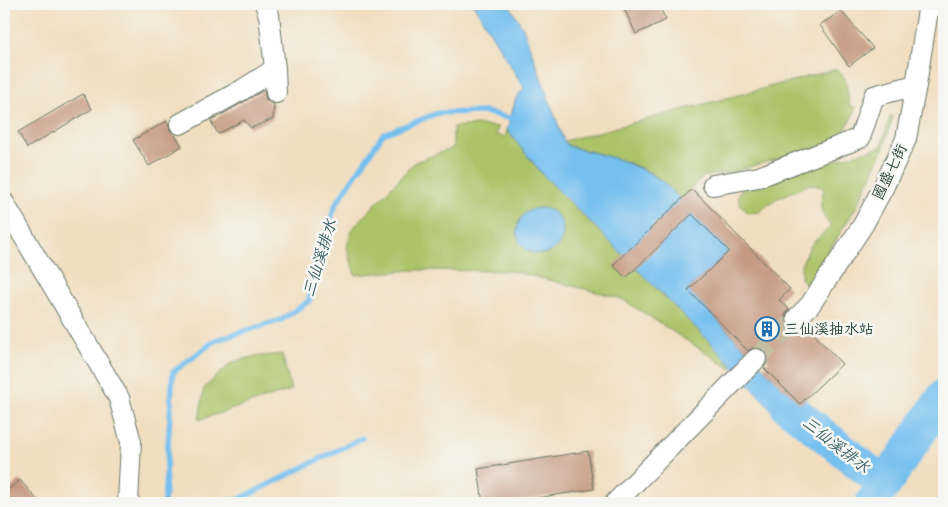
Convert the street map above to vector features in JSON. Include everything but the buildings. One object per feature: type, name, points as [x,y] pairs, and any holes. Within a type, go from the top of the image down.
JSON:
[{"type":"street","points":[[265,4],[269,15],[276,93]]},
{"type":"street","name":"國盛七街","points":[[797,318],[810,305],[862,225],[883,188],[906,139],[929,4]]},
{"type":"street","points":[[180,124],[242,90],[275,69]]},
{"type":"street","points":[[713,185],[759,177],[860,138],[874,96],[916,85]]},
{"type":"street","points":[[4,203],[119,398],[131,442],[128,503]]},
{"type":"street","points":[[615,503],[756,360]]},
{"type":"green space","points":[[837,69],[845,78],[850,106],[856,107],[849,123],[838,137],[828,144],[732,172],[703,177],[680,200],[661,180],[651,173],[617,159],[569,146],[564,141]]},
{"type":"green space","points":[[890,116],[893,116],[883,150],[857,206],[808,287],[801,278],[801,265],[811,245],[831,226],[821,208],[824,188],[810,184],[776,199],[759,212],[748,213],[739,201],[739,194],[743,186],[881,147]]},
{"type":"green space","points":[[479,125],[498,127],[496,135],[505,137],[507,130],[543,175],[624,255],[614,265],[626,278],[636,268],[733,367],[731,369],[622,299],[512,271],[412,270],[355,275],[347,247],[352,229],[415,162],[453,148],[453,127]]},
{"type":"green space","points":[[282,354],[291,390],[199,420],[204,388],[232,362],[252,357]]},
{"type":"water","points":[[473,4],[509,4],[523,28],[564,141],[568,146],[618,159],[648,172],[662,181],[731,249],[688,290],[803,409],[784,423],[715,347],[543,175],[507,130],[516,98],[524,88]]},
{"type":"water","points":[[536,208],[544,208],[553,212],[559,218],[563,231],[559,244],[553,250],[544,254],[536,254],[527,250],[521,244],[517,235],[517,227],[521,218],[527,212]]},
{"type":"waterway","name":"三仙溪排水","points":[[164,503],[173,372],[216,340],[281,320],[309,301],[314,267],[336,204],[383,134],[438,113],[485,112],[517,120]]},
{"type":"waterway","points":[[872,503],[944,396]]},
{"type":"waterway","name":"三仙溪排水","points":[[787,406],[885,484]]},
{"type":"waterway","points":[[219,503],[240,499],[362,438]]},
{"type":"tunnel","points":[[756,359],[797,318]]},
{"type":"place","name":"三仙溪抽水站","points":[[767,329]]}]
